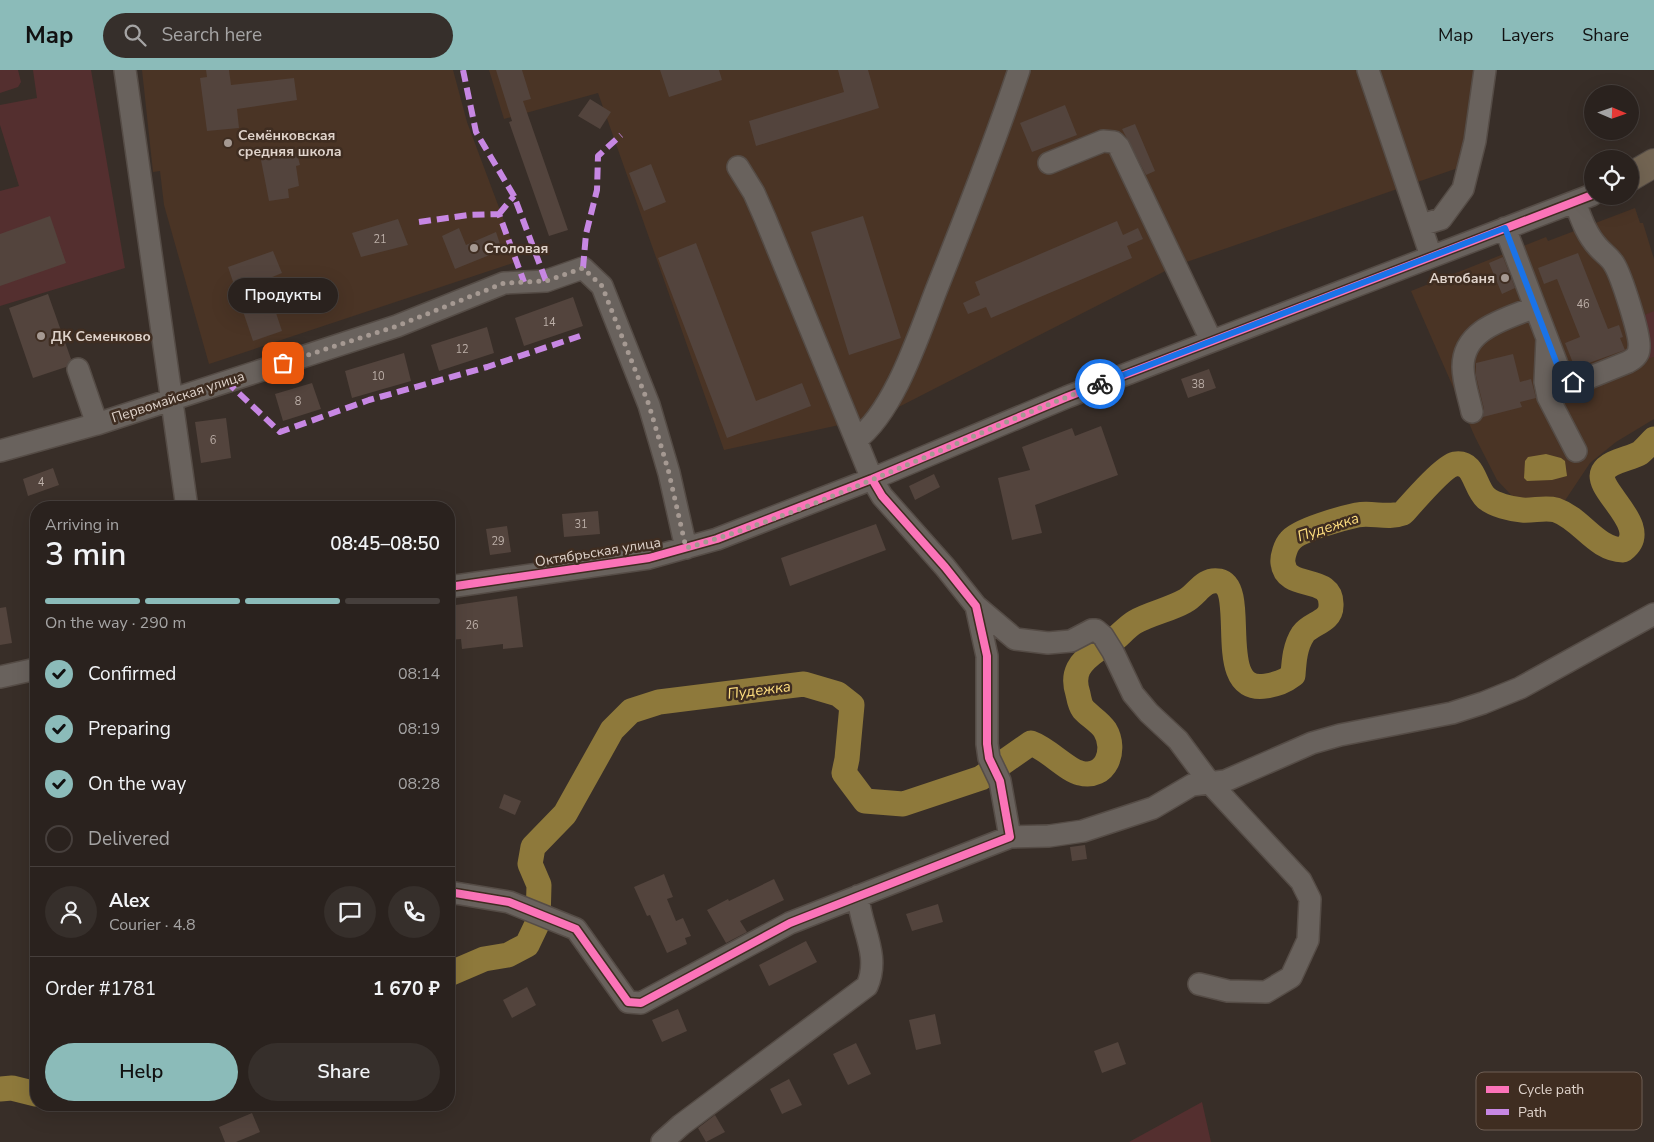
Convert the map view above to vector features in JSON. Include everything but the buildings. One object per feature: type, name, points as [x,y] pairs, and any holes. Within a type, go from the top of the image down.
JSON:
[{"type":"highway","points":[[1639,173],[1654,164]]},
{"type":"street","points":[[125,70],[186,501]]},
{"type":"street","points":[[856,440],[872,426],[887,402],[911,353],[993,148],[1019,70]]},
{"type":"street","points":[[1368,70],[1431,256]]},
{"type":"street","points":[[1421,225],[1441,218],[1463,189],[1475,141],[1485,70]]},
{"type":"street","points":[[1049,163],[1103,141],[1114,142],[1119,147],[1211,340]]},
{"type":"street","points":[[738,167],[754,193],[766,218],[872,479],[882,496],[946,567],[976,606],[1015,640],[1048,643],[1071,641],[1092,630],[1096,630],[1108,644],[1134,694],[1149,713],[1178,740],[1210,783],[1301,881],[1310,899],[1308,940],[1291,978],[1266,992],[1228,991],[1199,984]]},
{"type":"street","points":[[1639,175],[1654,169]]},
{"type":"street","points":[[1639,176],[1654,174]]},
{"type":"street","name":"Октябрьская улица","points":[[455,586],[649,558],[686,548],[760,523],[1211,340],[1584,198]]},
{"type":"street","points":[[1505,228],[1560,372],[1568,381],[1581,380],[1633,360],[1640,350],[1638,334],[1614,263],[1598,248],[1584,227],[1584,205]]},
{"type":"street","name":"Первомайская улица","points":[[0,451],[97,424],[397,326],[504,283],[546,281],[583,268],[602,286],[649,405],[669,473],[686,548]]},
{"type":"street","points":[[1472,412],[1463,366],[1469,344],[1476,334],[1485,328],[1535,308]]},
{"type":"street","points":[[1547,338],[1545,382],[1548,397],[1576,451]]},
{"type":"street","points":[[78,369],[97,424]]},
{"type":"street","points":[[976,606],[987,656],[985,730],[989,758],[1000,780],[1010,837]]},
{"type":"street","points":[[455,893],[509,902],[576,928],[628,1002],[641,1003],[790,923],[1010,837],[1049,836],[1082,831],[1153,808],[1192,785],[1225,781],[1312,743],[1340,735],[1452,713],[1483,703],[1520,688],[1654,614]]},
{"type":"street","points":[[0,677],[30,670]]},
{"type":"street","points":[[662,1142],[681,1125],[867,986],[873,973],[871,947],[859,913],[858,896]]},
{"type":"shaded area","points":[[0,70],[18,70],[21,82],[18,87],[0,93]]},
{"type":"shaded area","points":[[33,70],[91,70],[125,268],[0,306],[0,191],[19,186],[0,125],[0,105],[37,98]]},
{"type":"shaded area","points":[[142,70],[453,70],[467,122],[519,261],[209,364],[164,205],[160,171],[153,172]]},
{"type":"shaded area","points":[[489,70],[1490,70],[1458,168],[1175,266],[881,416],[724,450],[598,93],[504,119]]},
{"type":"shaded area","points":[[1635,208],[1640,223],[1643,223],[1654,259],[1654,419],[1616,442],[1590,463],[1564,502],[1513,497],[1497,480],[1475,437],[1411,291],[1546,237],[1548,241]]},
{"type":"shaded area","points":[[1654,311],[1654,357],[1643,360],[1637,318]]},
{"type":"shaded area","points":[[1546,454],[1565,461],[1567,476],[1552,480],[1527,481],[1524,478],[1525,461],[1528,457]]},
{"type":"shaded area","points":[[1202,1102],[1211,1142],[1129,1142]]},
{"type":"waterway","name":"Пудежка","points":[[1115,639],[1135,622],[1185,601],[1204,584],[1219,581],[1228,588],[1232,602],[1236,659],[1240,674],[1250,684],[1266,686],[1280,682],[1293,675],[1294,659],[1303,634],[1328,616],[1331,606],[1330,596],[1325,589],[1300,581],[1286,572],[1283,563],[1284,554],[1289,543],[1295,537],[1321,525],[1357,515],[1397,515],[1403,513],[1450,466],[1462,464],[1470,471],[1482,493],[1493,503],[1522,510],[1556,510],[1565,514],[1604,545],[1623,550],[1631,541],[1632,531],[1628,520],[1607,489],[1603,480],[1603,472],[1610,465],[1640,453],[1654,439]]},
{"type":"waterway","name":"Пудежка","points":[[455,971],[484,959],[508,955],[527,945],[538,922],[539,885],[530,864],[533,847],[565,814],[612,730],[631,711],[659,702],[804,684],[838,694],[852,705],[844,773],[865,801],[903,804],[981,778],[1031,743],[1075,771],[1089,774],[1097,772],[1107,762],[1110,746],[1103,727],[1085,712],[1082,707],[1076,687],[1078,669],[1097,650]]},
{"type":"waterway","name":"Пудежка","points":[[0,1089],[12,1088],[30,1092]]},
{"type":"marked path","points":[[463,70],[476,132],[514,196],[546,281]]},
{"type":"marked path","points":[[583,268],[586,234],[597,190],[598,156],[621,135]]},
{"type":"marked path","points":[[499,214],[514,196]]},
{"type":"marked path","points":[[419,222],[468,215],[499,214],[524,282]]},
{"type":"marked path","points":[[226,381],[280,432],[369,400],[487,367],[580,336]]},
{"type":"cycle path","points":[[455,586],[649,558],[717,539],[872,479],[1067,397],[1584,198]]},
{"type":"cycle path","points":[[455,893],[509,902],[576,929],[628,1002],[641,1003],[790,923],[1010,837],[1000,781],[989,758],[987,744],[987,656],[976,606],[945,567],[882,496],[872,479]]},
{"type":"way so far","points":[[283,363],[397,326],[504,283],[546,281],[583,268],[602,286],[649,405],[669,473],[686,548],[734,533],[855,486],[1100,384]]},
{"type":"place","name":"Семёнковская средняя школа","points":[[228,143]]},
{"type":"place","name":"Столовая","points":[[474,248]]},
{"type":"place","name":"Автобаня","points":[[1505,278]]},
{"type":"place","name":"ДК Семенково","points":[[41,336]]},
{"type":"place","name":"Продукты","points":[[283,363]]},
{"type":"route","points":[[1100,384],[1505,228],[1560,372],[1564,378],[1573,382]]}]
